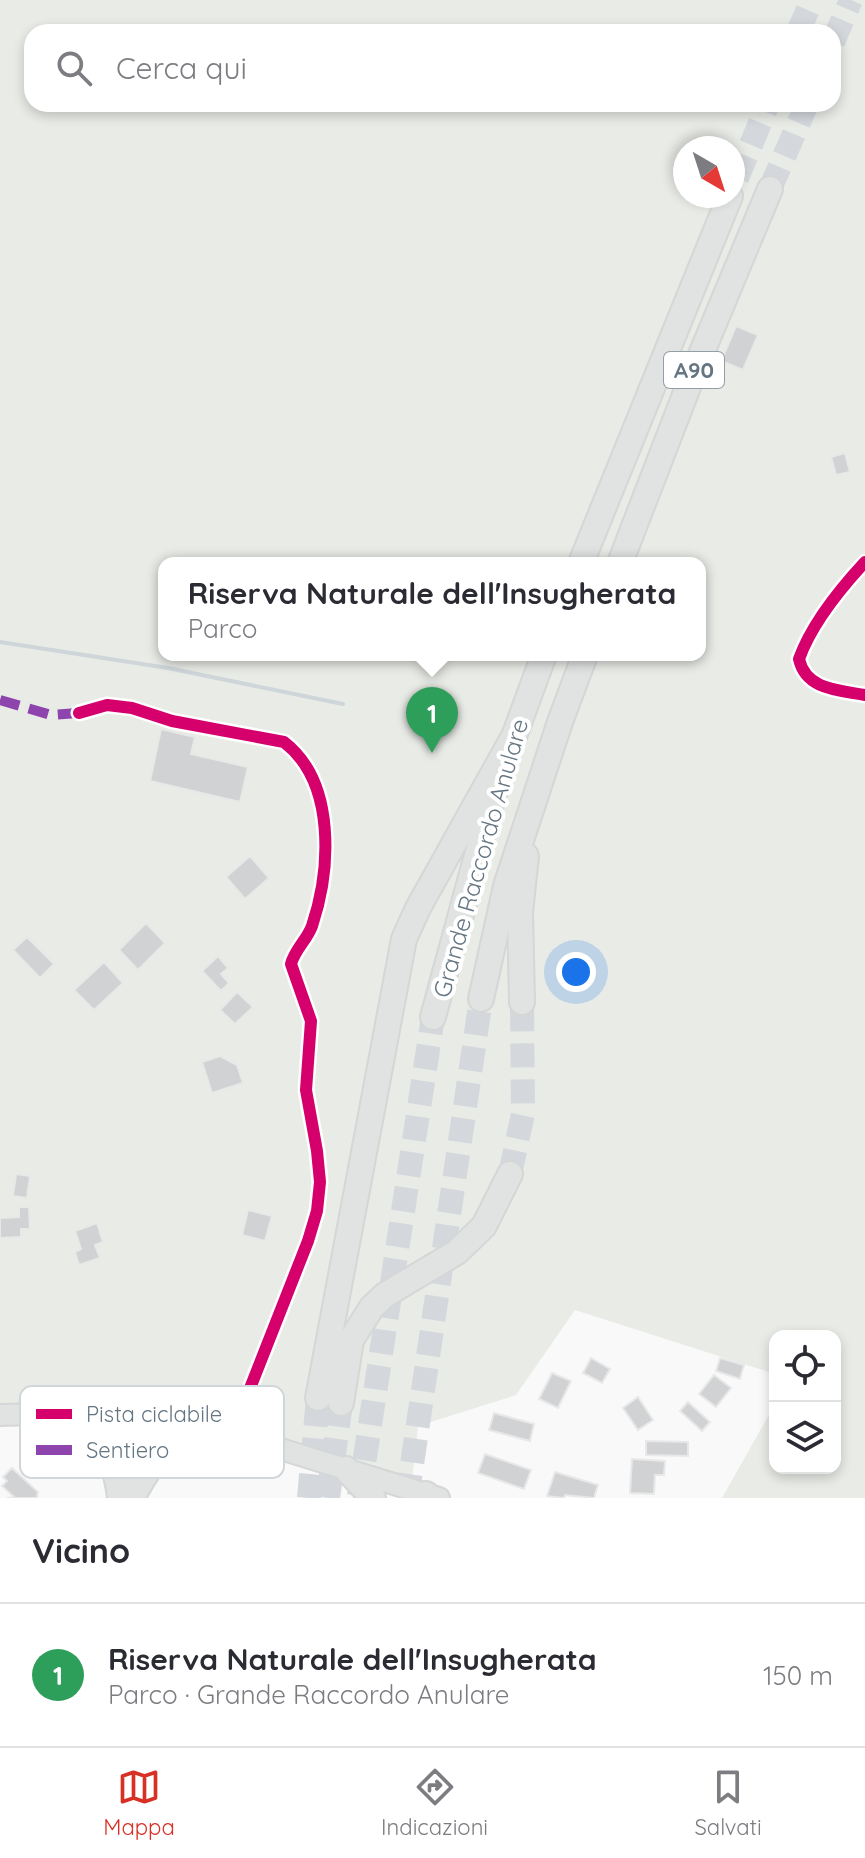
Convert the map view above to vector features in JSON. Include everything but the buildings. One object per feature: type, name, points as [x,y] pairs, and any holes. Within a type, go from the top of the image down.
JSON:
[{"type":"highway","name":"A90","points":[[622,557],[695,369],[770,189]]},
{"type":"highway","name":"A90","points":[[585,554],[725,208]]},
{"type":"highway","name":"Grande Raccordo Anulare","points":[[433,1017],[490,805],[542,661]]},
{"type":"highway","name":"Grande Raccordo Anulare","points":[[481,999],[506,886],[583,661]]},
{"type":"highway","points":[[510,1174],[484,1226],[457,1252],[385,1295],[372,1307],[351,1340],[330,1400],[404,939],[418,908],[514,736]]},
{"type":"highway","points":[[522,1002],[520,912],[531,809]]},
{"type":"highway","points":[[346,1469],[373,1498]]},
{"type":"highway","points":[[117,1478],[120,1498]]},
{"type":"highway","points":[[132,1498],[142,1478]]},
{"type":"main road","points":[[0,1415],[20,1414]]},
{"type":"main road","points":[[284,1450],[428,1497]]},
{"type":"street","points":[[865,562],[818,622],[799,659],[806,677],[815,683],[865,695]]},
{"type":"street","points":[[79,713],[107,705],[132,708],[172,721],[284,742],[298,753],[321,798],[326,848],[316,909],[310,932],[291,964],[311,1021],[306,1090],[319,1159],[317,1211],[251,1386]]},
{"type":"shaded area","points":[[0,0],[865,0],[865,1498],[722,1498],[769,1415],[769,1474],[841,1474],[841,1330],[769,1330],[769,1372],[575,1310],[516,1395],[418,1426],[412,1479],[284,1443],[284,1386],[20,1386],[20,1410],[0,1411]]},
{"type":"waterway","points":[[0,642],[168,668],[343,704]]},
{"type":"tunnel","points":[[802,24],[812,0]]},
{"type":"tunnel","points":[[841,24],[851,0]]},
{"type":"tunnel","points":[[745,159],[765,112]]},
{"type":"tunnel","points":[[770,189],[804,112]]},
{"type":"tunnel","points":[[407,1498],[481,999]]},
{"type":"tunnel","points":[[510,1174],[523,1114],[522,1002]]},
{"type":"tunnel","points":[[359,1496],[433,1017]]},
{"type":"tunnel","points":[[309,1498],[318,1398]]},
{"type":"tunnel","points":[[328,1498],[341,1403]]},
{"type":"marked path","points":[[0,700],[51,715],[79,713]]},
{"type":"cycle path","points":[[865,562],[827,608],[799,659],[808,677],[816,683],[834,690],[865,695]]},
{"type":"cycle path","points":[[79,713],[107,705],[132,708],[172,721],[284,742],[301,759],[321,803],[325,828],[323,879],[312,926],[291,964],[311,1021],[306,1090],[320,1182],[317,1211],[251,1386]]},
{"type":"place","name":"Riserva Naturale dell'Insugherata","points":[[432,753]]}]
